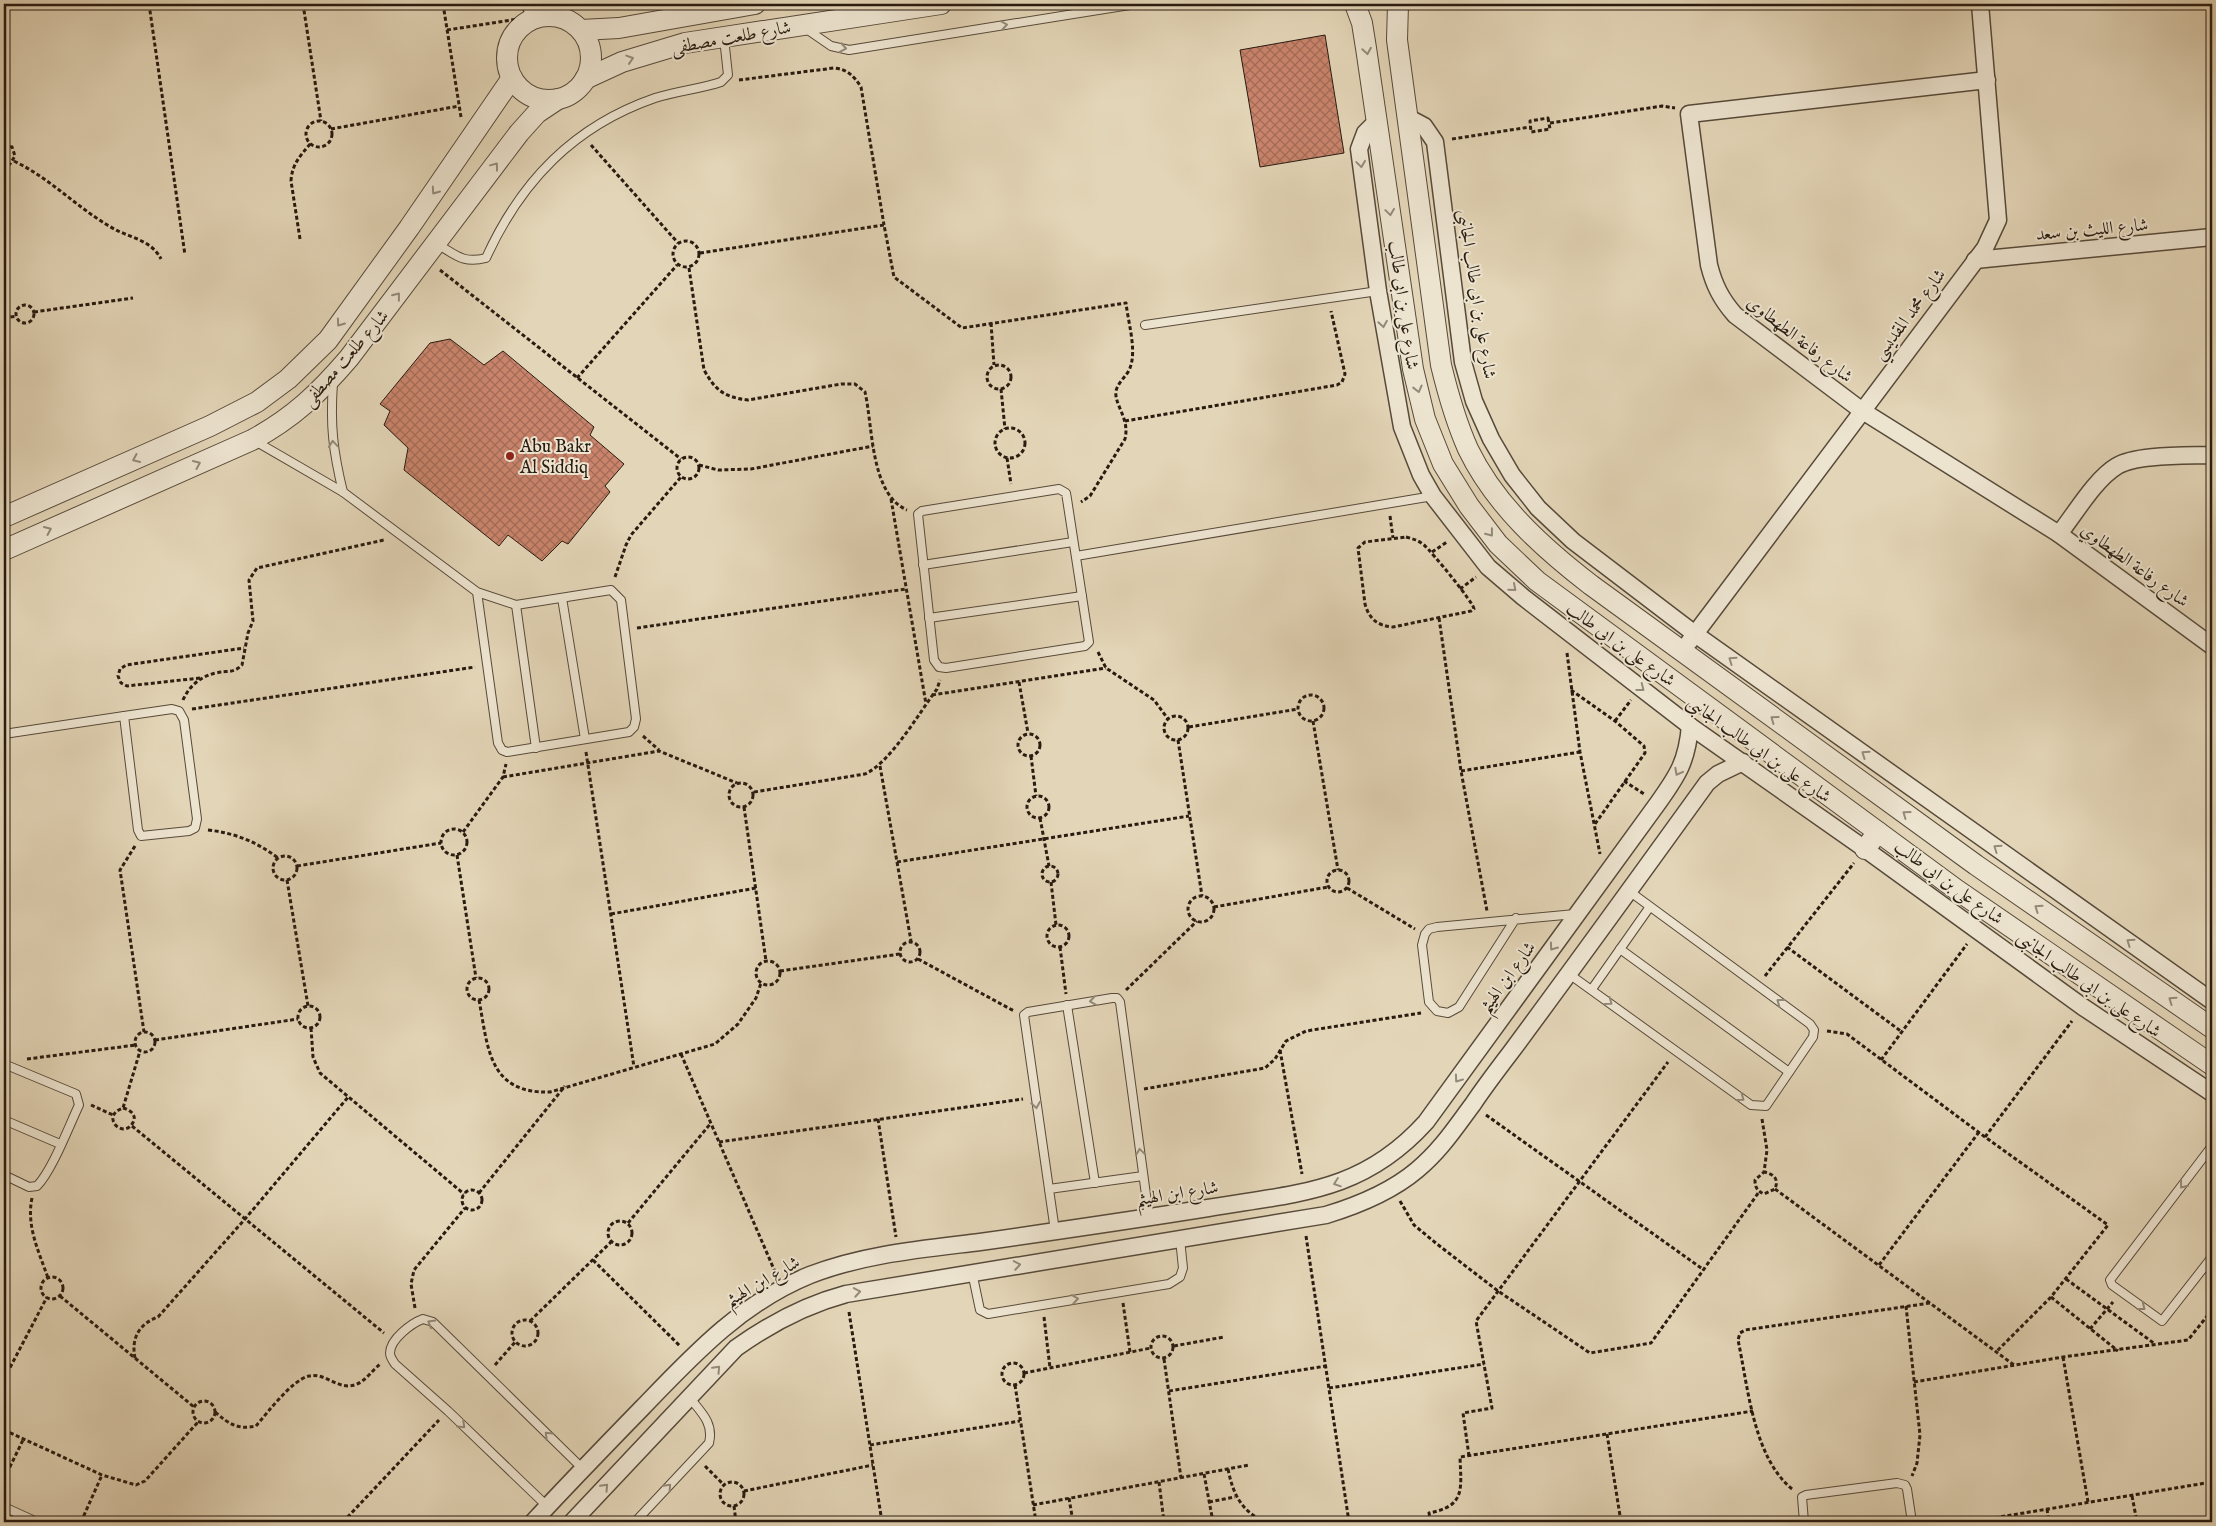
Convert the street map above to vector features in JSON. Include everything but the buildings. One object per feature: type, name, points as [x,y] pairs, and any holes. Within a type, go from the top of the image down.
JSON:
[{"type":"street","name":"شارع طلعت مصطفى","points":[[581,30],[619,28],[755,4]]},
{"type":"street","name":"شارع طلعت مصطفى","points":[[585,79],[622,62],[685,44],[941,4]]},
{"type":"street","name":"شارع على بن ابى طالب","points":[[1355,4],[1362,23],[1412,369],[1425,419],[1443,464],[1469,506],[1498,544],[1537,582],[1957,890],[2212,1065]]},
{"type":"street","name":"شارع على بن ابى طالب","points":[[1398,4],[1397,40],[1441,365],[1452,409],[1469,450],[1493,489],[1521,524],[1556,558],[1682,652],[1976,865],[2212,1028]]},
{"type":"street","name":"شارع محمد المقديسي","points":[[1682,652],[1861,410],[1985,248],[1998,220],[1980,4]]},
{"type":"street","points":[[533,11],[572,22],[581,30],[590,46],[591,63],[585,79],[569,95],[558,99],[545,99],[532,96],[521,89],[512,78],[507,65],[507,50],[512,37],[533,11]]},
{"type":"street","name":"شارع طلعت مصطفى","points":[[4,517],[210,426],[257,402],[288,379],[328,340],[410,228],[512,78]]},
{"type":"street","points":[[1689,114],[1987,80]]},
{"type":"street","name":"شارع طلعت مصطفى","points":[[4,550],[252,440],[275,428],[296,413],[333,376],[432,251],[519,133],[537,113],[558,99]]},
{"type":"street","name":"شارع رفاعة الطهطاوي","points":[[1689,114],[1709,265],[1714,284],[1722,301],[1735,315],[1861,410],[2059,534],[2212,646]]},
{"type":"street","points":[[1407,118],[1424,126],[1435,142]]},
{"type":"street","name":"شارع على بن ابى طالب الجانبى","points":[[1377,122],[1365,133],[1359,149],[1378,291],[1402,427],[1421,475],[1433,496],[1488,567],[1690,726],[1865,848],[2083,1007],[2212,1092]]},
{"type":"street","name":"شارع على بن ابى طالب الجانبى","points":[[1435,142],[1463,362],[1474,401],[1491,439],[1512,475],[1538,508],[1573,541],[1696,634],[2212,1000]]},
{"type":"street","name":"شارع الليث بن سعد","points":[[1975,260],[2212,237]]},
{"type":"street","points":[[2059,534],[2105,475],[2117,466],[2132,460],[2212,455]]},
{"type":"street","name":"شارع ابن الهيثم","points":[[534,1522],[691,1357],[734,1319],[782,1288],[838,1265],[898,1253],[1149,1218],[1305,1192],[1344,1181],[1380,1163],[1412,1137],[1438,1106],[1658,803],[1680,771],[1690,726]]},
{"type":"street","points":[[572,1522],[736,1348],[756,1334],[799,1310],[846,1294],[1104,1250],[1303,1219],[1349,1208],[1392,1188],[1416,1171],[1437,1152],[1456,1130],[1472,1105],[1707,783],[1718,774],[1744,762]]},
{"type":"street","points":[[1865,848],[1878,832]]},
{"type":"street","points":[[1957,890],[1976,865]]},
{"type":"street","points":[[1100,1225],[1104,1250]]},
{"type":"lane","points":[[801,25],[832,46],[849,50],[1136,4]]},
{"type":"lane","points":[[432,251],[464,260],[474,261],[486,258],[499,229],[535,177],[557,154],[582,135],[605,120],[656,98],[722,82],[728,75],[724,38]]},
{"type":"lane","points":[[1146,325],[1378,291]]},
{"type":"lane","points":[[333,376],[330,414],[333,451],[343,492]]},
{"type":"lane","points":[[252,440],[343,492],[477,592],[516,605],[611,590],[621,600],[636,718],[634,727],[628,732],[536,748],[508,752],[502,750],[498,743],[477,592]]},
{"type":"lane","points":[[1059,489],[1066,492],[1089,642],[1085,646],[1057,651],[946,668],[939,667],[934,660],[918,514],[922,511],[1013,497],[1059,489]]},
{"type":"lane","points":[[1076,556],[1433,496]]},
{"type":"lane","points":[[922,564],[1074,542]]},
{"type":"lane","points":[[929,618],[1082,596]]},
{"type":"lane","points":[[562,598],[584,739]]},
{"type":"lane","points":[[516,605],[536,748]]},
{"type":"lane","points":[[4,734],[124,716],[172,709],[179,711],[184,720],[187,738],[197,819],[195,828],[189,831],[141,836],[138,830],[124,716]]},
{"type":"lane","points":[[1569,974],[1751,1105],[1758,1107],[1766,1106],[1813,1036],[1814,1030],[1810,1024],[1649,908],[1629,891]]},
{"type":"lane","points":[[1592,989],[1649,908]]},
{"type":"lane","points":[[1516,918],[1459,1007],[1448,1013],[1436,1011],[1429,1002],[1422,945],[1425,934],[1429,929],[1516,918],[1578,914]]},
{"type":"lane","points":[[1620,949],[1789,1072]]},
{"type":"lane","points":[[1056,1231],[1024,1015],[1028,1012],[1117,998],[1120,1002],[1149,1218]]},
{"type":"lane","points":[[1067,1005],[1095,1183]]},
{"type":"lane","points":[[4,1064],[76,1094],[79,1100],[79,1105],[42,1181],[37,1186],[29,1187],[4,1175]]},
{"type":"lane","points":[[4,1120],[60,1144]]},
{"type":"lane","points":[[2212,1146],[2110,1280],[2112,1285],[2162,1321],[2212,1257]]},
{"type":"lane","points":[[1049,1189],[1143,1176]]},
{"type":"lane","points":[[972,1272],[980,1310],[988,1314],[1169,1284],[1180,1277],[1183,1268],[1180,1239]]},
{"type":"lane","points":[[548,1507],[448,1411],[395,1364],[390,1356],[391,1346],[413,1323],[423,1318],[433,1322],[583,1469]]},
{"type":"lane","points":[[635,1522],[710,1443],[712,1433],[710,1424],[689,1398]]},
{"type":"lane","points":[[1804,1522],[1802,1497],[1897,1483],[1905,1485],[1912,1522]]},
{"type":"lane","points":[[4,1507],[37,1522]]},
{"type":"path","points":[[149,4],[185,255]]},
{"type":"path","points":[[303,4],[320,121]]},
{"type":"path","points":[[443,4],[466,146]]},
{"type":"path","points":[[447,30],[512,20],[533,11]]},
{"type":"path","points":[[722,82],[834,68],[844,69],[855,78],[861,87],[894,278],[962,328],[1126,303],[1133,357],[1131,368],[1116,390],[1125,420],[1127,431],[1125,439],[1090,496],[1069,510]]},
{"type":"path","points":[[331,129],[460,106]]},
{"type":"path","points":[[1550,123],[1662,106],[1676,108],[1689,114]]},
{"type":"path","points":[[1548,118],[1550,123],[1549,130],[1532,133],[1530,121],[1548,118]]},
{"type":"path","points":[[320,121],[325,122],[331,129],[332,135],[326,145],[315,146],[310,143],[307,132],[309,126],[320,121]]},
{"type":"path","points":[[1435,142],[1530,127]]},
{"type":"path","points":[[582,135],[678,243]]},
{"type":"path","points":[[300,239],[291,181],[292,171],[295,162],[310,143]]},
{"type":"path","points":[[4,144],[12,147],[14,161]]},
{"type":"path","points":[[4,166],[14,161]]},
{"type":"path","points":[[14,161],[48,180],[91,215],[118,231],[150,245],[158,252],[161,258]]},
{"type":"path","points":[[700,253],[884,226]]},
{"type":"path","points":[[684,241],[694,244],[700,253],[699,259],[689,268],[683,268],[673,258],[673,250],[678,243],[684,241]]},
{"type":"path","points":[[432,251],[577,378],[681,460]]},
{"type":"path","points":[[577,378],[677,264]]},
{"type":"path","points":[[689,268],[704,370],[722,393],[733,398],[748,400],[841,384],[855,384],[865,392],[873,446],[882,483],[891,498],[903,508],[918,514]]},
{"type":"path","points":[[34,312],[133,298]]},
{"type":"path","points":[[1125,420],[1338,385],[1342,382],[1345,374],[1329,298]]},
{"type":"path","points":[[24,305],[34,312],[34,318],[30,322],[24,324],[19,321],[17,311],[24,305]]},
{"type":"path","points":[[4,318],[17,316]]},
{"type":"path","points":[[991,323],[994,366]]},
{"type":"path","points":[[1001,365],[1007,368],[1011,374],[1011,380],[1007,386],[1001,389],[991,386],[987,378],[990,368],[994,366],[1001,365]]},
{"type":"path","points":[[1001,389],[1005,429]]},
{"type":"path","points":[[1005,429],[1017,430],[1024,439],[1022,451],[1013,458],[1007,458],[996,450],[995,444],[999,432],[1005,429]]},
{"type":"path","points":[[699,464],[698,474],[695,478],[685,479],[681,477],[677,468],[681,460],[691,457],[699,464],[718,470],[751,469],[873,446]]},
{"type":"path","points":[[1007,458],[1013,497]]},
{"type":"path","points":[[611,590],[631,535],[681,477]]},
{"type":"path","points":[[891,498],[926,704]]},
{"type":"path","points":[[1389,503],[1393,538]]},
{"type":"path","points":[[244,648],[126,665],[120,669],[118,676],[121,683],[127,686],[202,678],[216,672],[232,672],[238,669],[244,659],[244,648],[253,620],[249,580],[257,568],[402,536]]},
{"type":"path","points":[[1406,537],[1416,539],[1424,546],[1474,604],[1474,609],[1393,627],[1380,625],[1370,616],[1365,604],[1358,548],[1365,542],[1393,538],[1406,537]]},
{"type":"path","points":[[624,630],[906,589]]},
{"type":"path","points":[[1439,618],[1461,772],[1489,921]]},
{"type":"path","points":[[1565,629],[1570,690],[1580,752],[1605,876]]},
{"type":"path","points":[[1089,642],[1101,656],[1106,668],[1154,700],[1168,719]]},
{"type":"path","points":[[179,711],[487,666]]},
{"type":"path","points":[[754,792],[865,774],[880,766],[932,696],[940,680],[939,667]]},
{"type":"path","points":[[932,696],[1106,668]]},
{"type":"path","points":[[179,711],[187,691],[202,678]]},
{"type":"path","points":[[1020,682],[1028,733]]},
{"type":"path","points":[[1615,721],[1640,687]]},
{"type":"path","points":[[1570,690],[1615,721],[1644,746],[1645,753],[1594,825]]},
{"type":"path","points":[[1310,695],[1317,696],[1323,702],[1324,710],[1321,717],[1313,721],[1303,718],[1298,709],[1299,702],[1304,697],[1310,695]]},
{"type":"path","points":[[1189,727],[1298,709]]},
{"type":"path","points":[[1174,715],[1181,716],[1186,720],[1189,727],[1184,738],[1173,739],[1165,733],[1165,723],[1168,719],[1174,715]]},
{"type":"path","points":[[1313,721],[1338,870]]},
{"type":"path","points":[[634,727],[659,751],[737,783],[747,784],[754,792]]},
{"type":"path","points":[[1028,733],[1033,734],[1040,740],[1039,750],[1031,756],[1025,756],[1018,747],[1019,741],[1028,733]]},
{"type":"path","points":[[1178,740],[1202,896]]},
{"type":"path","points":[[503,777],[659,751]]},
{"type":"path","points":[[463,832],[503,777],[508,752]]},
{"type":"path","points":[[1461,772],[1580,752]]},
{"type":"path","points":[[1031,756],[1036,796]]},
{"type":"path","points":[[588,764],[634,1067]]},
{"type":"path","points":[[880,766],[911,941]]},
{"type":"path","points":[[1624,781],[1658,803]]},
{"type":"path","points":[[737,783],[731,788],[729,794],[731,802],[736,806],[744,807],[749,804],[754,792]]},
{"type":"path","points":[[1036,796],[1041,796],[1048,802],[1048,812],[1040,818],[1030,815],[1027,806],[1032,798],[1036,796]]},
{"type":"path","points":[[744,807],[766,961]]},
{"type":"path","points":[[897,862],[1190,816]]},
{"type":"path","points":[[1040,818],[1049,866]]},
{"type":"path","points":[[195,828],[225,832],[251,840],[278,858],[290,857],[296,866],[295,875],[287,880],[275,876],[274,863],[278,858]]},
{"type":"path","points":[[452,830],[463,832],[467,838],[467,846],[463,852],[457,855],[446,852],[441,843],[446,832],[452,830]]},
{"type":"path","points":[[141,836],[120,870],[144,1032]]},
{"type":"path","points":[[296,866],[441,843]]},
{"type":"path","points":[[1758,985],[1865,848]]},
{"type":"path","points":[[457,855],[476,978]]},
{"type":"path","points":[[1049,866],[1055,867],[1058,873],[1057,878],[1051,882],[1043,878],[1044,868],[1049,866]]},
{"type":"path","points":[[1328,887],[1326,881],[1328,875],[1338,870],[1348,876],[1347,888]]},
{"type":"path","points":[[287,880],[308,1006]]},
{"type":"path","points":[[1051,882],[1056,925]]},
{"type":"path","points":[[1214,907],[1328,887],[1338,892],[1347,888]]},
{"type":"path","points":[[611,914],[756,888]]},
{"type":"path","points":[[1347,888],[1425,934]]},
{"type":"path","points":[[1202,896],[1210,899],[1214,907],[1210,919],[1204,922],[1197,921],[1189,913],[1188,906],[1196,897],[1202,896]]},
{"type":"path","points":[[1117,998],[1197,921]]},
{"type":"path","points":[[1056,925],[1061,925],[1068,932],[1068,942],[1060,947],[1055,947],[1047,940],[1048,931],[1056,925]]},
{"type":"path","points":[[1881,1060],[1978,930]]},
{"type":"path","points":[[900,954],[902,945],[911,941]]},
{"type":"path","points":[[911,941],[918,945],[920,952],[918,959]]},
{"type":"path","points":[[1787,946],[1902,1032]]},
{"type":"path","points":[[1060,947],[1067,1005]]},
{"type":"path","points":[[900,954],[906,961],[918,959],[991,1000],[1024,1015]]},
{"type":"path","points":[[780,971],[900,954]]},
{"type":"path","points":[[766,961],[775,963],[780,971],[777,981],[772,984],[761,983],[757,978],[756,970],[760,964],[766,961]]},
{"type":"path","points":[[476,978],[481,979],[488,987],[485,998],[479,1000],[472,999],[468,994],[467,988],[470,982],[476,978]]},
{"type":"path","points":[[479,1000],[489,1052],[494,1067],[504,1079],[518,1088],[534,1092],[550,1092],[565,1086],[715,1044],[728,1035],[748,1011],[761,983]]},
{"type":"path","points":[[308,1006],[315,1007],[319,1012],[320,1019],[318,1025],[311,1028],[302,1026],[298,1019],[302,1008],[308,1006]]},
{"type":"path","points":[[1985,1137],[2083,1007]]},
{"type":"path","points":[[1132,1091],[1265,1068],[1275,1059],[1292,1036],[1306,1032],[1436,1011]]},
{"type":"path","points":[[155,1040],[298,1019]]},
{"type":"path","points":[[311,1028],[313,1057],[320,1073],[464,1194]]},
{"type":"path","points":[[1814,1030],[1847,1034],[1978,1132],[2108,1225],[2051,1297],[1997,1351]]},
{"type":"path","points":[[140,1050],[136,1045],[137,1036],[144,1032],[149,1033],[155,1040]]},
{"type":"path","points":[[140,1050],[151,1050],[155,1040]]},
{"type":"path","points":[[23,1060],[136,1045]]},
{"type":"path","points":[[123,1108],[140,1050]]},
{"type":"path","points":[[1280,1050],[1305,1192]]},
{"type":"path","points":[[1469,1456],[1462,1413],[1492,1408],[1476,1321],[1676,1051]]},
{"type":"path","points":[[681,1054],[782,1288]]},
{"type":"path","points":[[479,1193],[565,1086]]},
{"type":"path","points":[[135,1358],[134,1340],[143,1325],[158,1317],[246,1219],[349,1096]]},
{"type":"path","points":[[719,1142],[1035,1098]]},
{"type":"path","points":[[79,1100],[114,1115]]},
{"type":"path","points":[[1472,1105],[1704,1270]]},
{"type":"path","points":[[1758,1107],[1765,1128],[1768,1150],[1764,1172],[1755,1180],[1755,1186],[1759,1192],[1764,1194],[1775,1190]]},
{"type":"path","points":[[129,1109],[134,1114],[132,1126],[126,1129],[116,1126],[113,1120],[114,1115],[117,1110],[129,1109]]},
{"type":"path","points":[[878,1119],[898,1253]]},
{"type":"path","points":[[628,1223],[711,1123]]},
{"type":"path","points":[[132,1126],[395,1342]]},
{"type":"path","points":[[1879,1265],[1978,1132]]},
{"type":"path","points":[[1764,1172],[1776,1178],[1775,1190]]},
{"type":"path","points":[[37,1186],[29,1211],[30,1224],[48,1278]]},
{"type":"path","points":[[1392,1188],[1414,1226],[1498,1291],[1590,1353],[1651,1342],[1759,1192]]},
{"type":"path","points":[[465,1208],[462,1201],[464,1194],[471,1190],[479,1193]]},
{"type":"path","points":[[1775,1190],[2014,1365]]},
{"type":"path","points":[[465,1208],[473,1210],[480,1205],[481,1196],[479,1193]]},
{"type":"path","points":[[423,1318],[415,1308],[412,1298],[411,1284],[414,1270],[465,1208]]},
{"type":"path","points":[[1303,1219],[1349,1522]]},
{"type":"path","points":[[616,1220],[623,1220],[628,1223],[632,1228],[631,1239],[622,1245],[611,1242],[607,1230],[610,1224],[616,1220]]},
{"type":"path","points":[[530,1321],[611,1242]]},
{"type":"path","points":[[593,1260],[691,1357]]},
{"type":"path","points":[[48,1278],[59,1280],[62,1291],[60,1296],[51,1299],[47,1297],[41,1287],[43,1281],[48,1278]]},
{"type":"path","points":[[2066,1279],[2108,1308],[2155,1345]]},
{"type":"path","points":[[1122,1292],[1130,1352]]},
{"type":"path","points":[[2090,1330],[2121,1292]]},
{"type":"path","points":[[846,1294],[882,1522]]},
{"type":"path","points":[[60,1296],[194,1407]]},
{"type":"path","points":[[4,1378],[47,1297]]},
{"type":"path","points":[[2051,1297],[2118,1351]]},
{"type":"path","points":[[1802,1497],[1783,1480],[1766,1457],[1753,1411],[1738,1340],[1740,1333],[1745,1330],[1930,1302]]},
{"type":"path","points":[[1043,1305],[1050,1368]]},
{"type":"path","points":[[1905,1485],[1917,1463],[1920,1435],[1906,1306]]},
{"type":"path","points":[[1914,1382],[2063,1357],[2188,1340],[2212,1310]]},
{"type":"path","points":[[530,1321],[536,1326],[537,1338],[527,1345],[516,1341],[512,1335],[513,1328],[517,1322],[530,1321]]},
{"type":"path","points":[[1159,1337],[1169,1338],[1174,1346],[1173,1352],[1164,1359],[1155,1356],[1151,1348],[1152,1343],[1159,1337]]},
{"type":"path","points":[[1174,1346],[1224,1337]]},
{"type":"path","points":[[487,1375],[516,1341]]},
{"type":"path","points":[[1024,1373],[1151,1348]]},
{"type":"path","points":[[215,1412],[229,1424],[237,1427],[256,1426],[301,1379],[309,1376],[319,1376],[339,1385],[357,1384],[390,1356]]},
{"type":"path","points":[[2063,1357],[2088,1502]]},
{"type":"path","points":[[1164,1359],[1181,1478]]},
{"type":"path","points":[[1012,1362],[1023,1368],[1024,1373],[1024,1378],[1015,1385],[1004,1381],[1003,1369],[1012,1362]]},
{"type":"path","points":[[1329,1388],[1484,1364]]},
{"type":"path","points":[[1169,1391],[1326,1366]]},
{"type":"path","points":[[1015,1385],[1036,1522]]},
{"type":"path","points":[[4,1430],[102,1475],[136,1485],[145,1481],[198,1422],[210,1422],[214,1418],[214,1407],[210,1403],[198,1403],[194,1407],[194,1415],[198,1422]]},
{"type":"path","points":[[343,1522],[448,1411]]},
{"type":"path","points":[[1431,1522],[1428,1513],[1451,1505],[1461,1492],[1460,1457],[1753,1411]]},
{"type":"path","points":[[870,1445],[1020,1421]]},
{"type":"path","points":[[1607,1434],[1621,1522]]},
{"type":"path","points":[[4,1479],[23,1440]]},
{"type":"path","points":[[696,1457],[724,1485]]},
{"type":"path","points":[[744,1491],[873,1465]]},
{"type":"path","points":[[1033,1504],[1249,1465]]},
{"type":"path","points":[[1228,1469],[1235,1497],[1254,1518],[1265,1522]]},
{"type":"path","points":[[1204,1474],[1213,1522]]},
{"type":"path","points":[[81,1522],[102,1475]]},
{"type":"path","points":[[736,1482],[744,1491],[743,1501],[734,1506],[727,1505],[721,1499],[720,1492],[724,1485],[736,1482]]},
{"type":"path","points":[[1159,1482],[1164,1522]]},
{"type":"path","points":[[1969,1522],[2212,1482]]},
{"type":"path","points":[[2132,1496],[2136,1522]]},
{"type":"path","points":[[1209,1502],[1235,1497]]},
{"type":"path","points":[[1069,1498],[1073,1522]]},
{"type":"path","points":[[734,1506],[736,1522]]},
{"type":"path","points":[[2047,1509],[2049,1522]]},
{"type":"place","name":"Abu Bakr Al Siddiq","points":[[510,456]]}]
